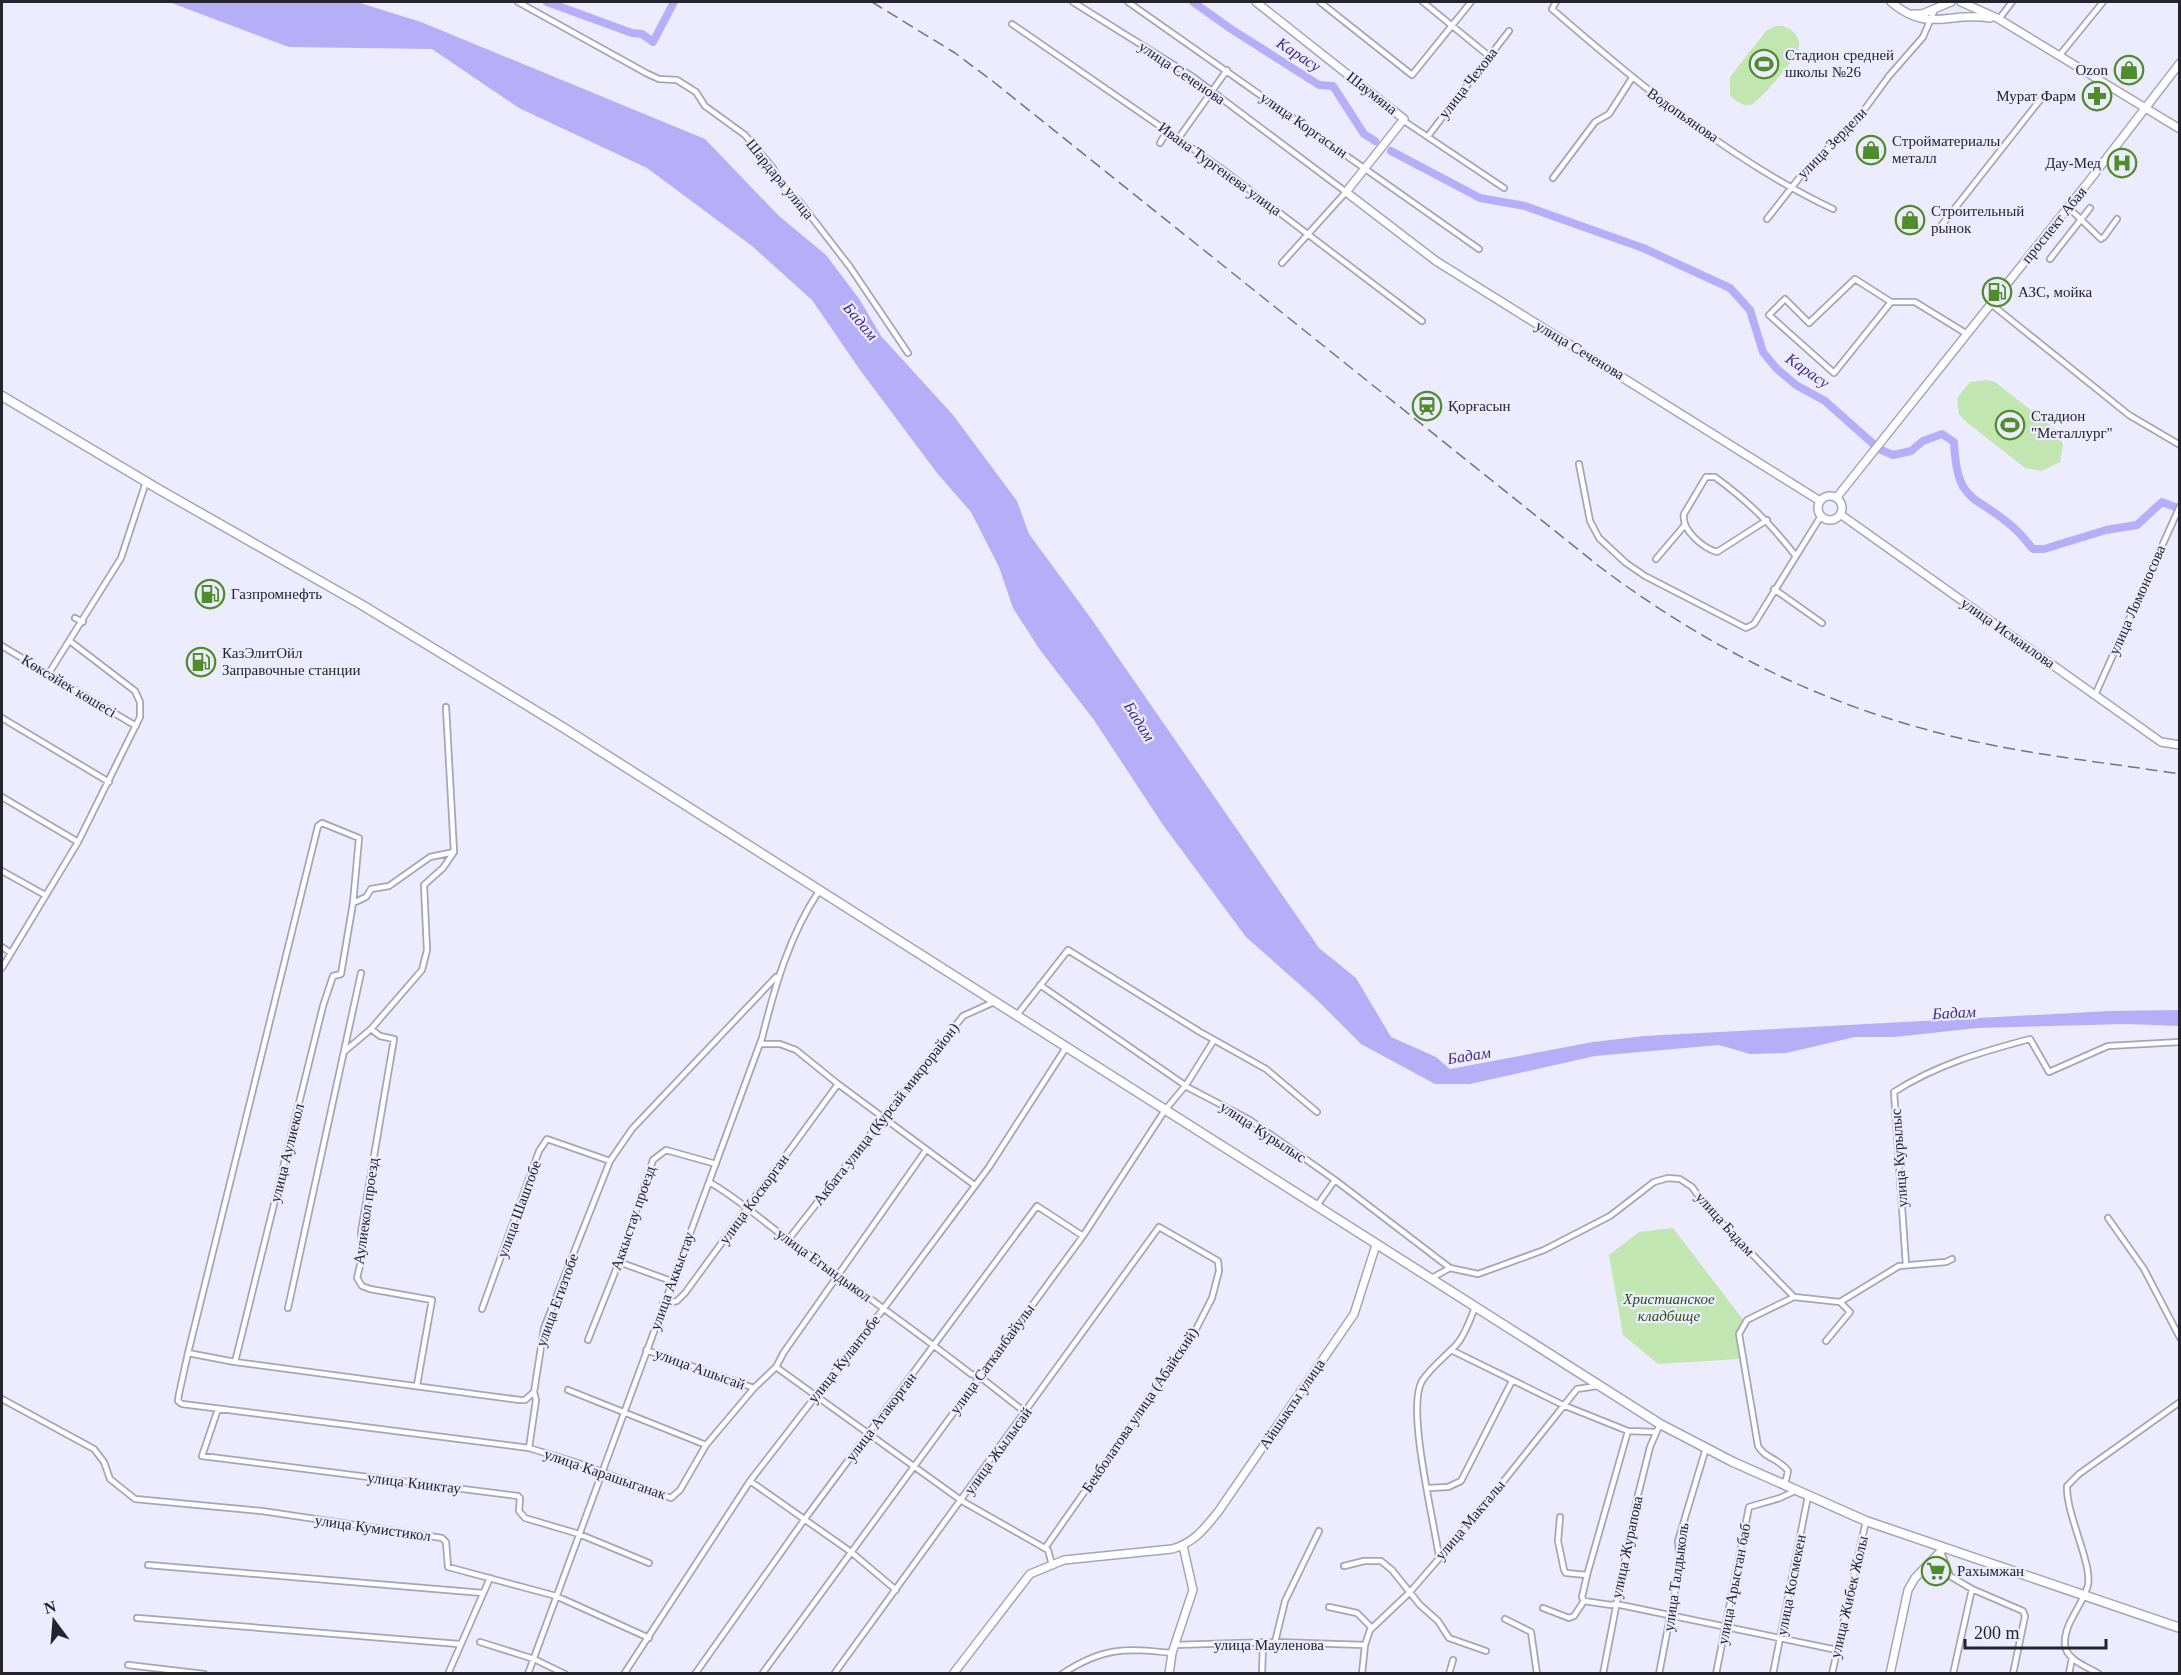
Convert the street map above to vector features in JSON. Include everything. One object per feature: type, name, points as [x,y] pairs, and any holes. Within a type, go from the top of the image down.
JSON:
[{"type":"highway","points":[[2,396],[146,482],[363,605],[564,728],[1660,1424],[1795,1491],[1866,1521],[1943,1550],[2178,1625]]},
{"type":"street","name":"Шардара улица","points":[[518,2],[533,8],[645,73],[659,79],[677,80],[696,92],[705,106],[745,135],[773,168],[782,186],[799,201],[850,267],[908,353]]},
{"type":"street","name":"улица Сеченова","points":[[1073,2],[1210,90],[1436,261],[1820,501]]},
{"type":"street","name":"улица Коргасын","points":[[1128,2],[1479,249]]},
{"type":"street","name":"Шаумяна","points":[[1256,2],[1403,119],[1504,188]]},
{"type":"street","points":[[1320,2],[1412,75],[1471,2]]},
{"type":"street","points":[[1422,2],[1489,56]]},
{"type":"street","name":"Водопьянова","points":[[1556,2],[1552,9],[1632,78],[1790,188],[1833,209]]},
{"type":"street","points":[[1891,2],[1901,11],[1916,19],[1931,21],[1972,11]]},
{"type":"street","points":[[1961,2],[1972,11],[1999,19],[2180,129]]},
{"type":"street","points":[[1999,19],[2012,2]]},
{"type":"street","points":[[2059,56],[2103,2]]},
{"type":"street","points":[[1901,11],[1916,15],[1948,3],[1947,18]]},
{"type":"street","name":"улица Зердели","points":[[1767,219],[1790,188],[1856,121],[1889,76],[1923,37],[1935,9]]},
{"type":"street","name":"Ивана Тургенева улица","points":[[1012,24],[1167,131],[1422,321]]},
{"type":"street","name":"улица Чехова","points":[[1428,136],[1509,31]]},
{"type":"street","name":"проспект Абая","points":[[1837,497],[2180,63]]},
{"type":"street","points":[[1178,139],[1210,90],[1227,70]]},
{"type":"street","points":[[1553,178],[1595,122],[1609,114],[1632,78]]},
{"type":"street","points":[[1941,226],[2040,100]]},
{"type":"street","points":[[1282,263],[1346,192],[1403,119]]},
{"type":"street","points":[[1160,143],[1167,131]]},
{"type":"street","points":[[2068,207],[2102,238],[2117,219]]},
{"type":"street","points":[[2050,259],[2091,208]]},
{"type":"street","points":[[1891,302],[1834,373],[1769,315],[1785,299],[1809,323],[1855,279],[1891,302],[1915,302],[1967,334]]},
{"type":"street","points":[[1991,304],[2129,415],[2180,445]]},
{"type":"street","points":[[1579,464],[1590,521],[1599,538],[1626,563],[1734,625],[1746,628],[1754,624],[1821,516]]},
{"type":"street","points":[[1656,559],[1684,526],[1684,514],[1710,475],[1754,507],[1795,555]]},
{"type":"street","points":[[49,673],[71,642],[121,558],[146,482]]},
{"type":"street","points":[[1828,495],[1837,497],[1842,505],[1840,514],[1830,520],[1821,516],[1818,507],[1820,501],[1828,495]]},
{"type":"street","name":"улица Ломоносова","points":[[2095,695],[2180,506]]},
{"type":"street","name":"улица Исмаилова","points":[[1840,514],[2161,742],[2180,745]]},
{"type":"street","points":[[1684,526],[1708,550],[1717,552],[1767,520]]},
{"type":"street","points":[[1774,589],[1822,623]]},
{"type":"street","points":[[75,618],[83,622]]},
{"type":"street","points":[[2,968],[78,842],[140,717],[140,702],[135,691],[71,642]]},
{"type":"street","name":"Көксәйек көшесі","points":[[2,646],[136,726]]},
{"type":"street","points":[[344,1052],[371,1029],[422,970],[427,951],[423,885],[443,868],[454,852],[446,707]]},
{"type":"street","points":[[2,718],[109,782]]},
{"type":"street","points":[[2,797],[78,842]]},
{"type":"street","points":[[353,903],[359,838],[322,823],[318,826],[285,952],[188,1353],[235,1362],[520,1400],[525,1400],[534,1392]]},
{"type":"street","points":[[353,903],[366,897],[371,889],[389,886],[430,857],[454,852]]},
{"type":"street","points":[[2,871],[45,895]]},
{"type":"street","name":"улица Аккыстау","points":[[528,1674],[760,1044],[778,975],[804,913],[819,891]]},
{"type":"street","name":"улица Аулиекол","points":[[235,1362],[323,1006],[333,976],[341,974],[353,903]]},
{"type":"street","points":[[2,947],[11,953]]},
{"type":"street","points":[[1016,1016],[1068,950],[1214,1040],[1266,1069],[1317,1112]]},
{"type":"street","points":[[288,1308],[361,973]]},
{"type":"street","name":"улица Егизтобе","points":[[529,1449],[536,1400],[534,1392],[544,1328],[610,1161],[632,1129],[778,975]]},
{"type":"street","name":"улица Курылыс","points":[[1040,985],[1186,1085],[1250,1120],[1335,1180],[1449,1268]]},
{"type":"street","name":"Акбата улица (Курсай микрорайон)","points":[[788,1239],[963,1016],[994,1002]]},
{"type":"street","name":"Аулиекол проезд","points":[[371,1029],[380,1036],[394,1039],[361,1232],[363,1253],[357,1278],[362,1286],[370,1289],[432,1300],[417,1385]]},
{"type":"street","name":"улица Курылыс","points":[[1906,1265],[1894,1092],[1920,1075],[1966,1056],[2030,1039],[2049,1072],[2109,1046],[2180,1042]]},
{"type":"street","name":"улица Сатканбайулы","points":[[762,1674],[1083,1236],[1165,1110],[1186,1085],[1214,1040]]},
{"type":"street","points":[[760,1044],[780,1044],[796,1050],[973,1184]]},
{"type":"street","name":"улица Кулантобе","points":[[624,1674],[649,1638],[714,1532],[814,1396],[884,1308],[973,1184],[989,1167],[1067,1046]]},
{"type":"street","name":"улица Коскорган","points":[[663,1304],[676,1301],[685,1293],[838,1084]]},
{"type":"street","name":"улица Шаштобе","points":[[482,1309],[539,1150],[547,1139],[610,1161]]},
{"type":"street","name":"Аккыстау проезд","points":[[588,1340],[619,1262],[653,1160],[666,1150],[716,1164]]},
{"type":"street","name":"улица Карашыганак","points":[[188,1353],[178,1401],[218,1409],[529,1449],[568,1460],[671,1498],[680,1490],[706,1445],[754,1388],[776,1367],[784,1352],[926,1150]]},
{"type":"street","name":"улица Бадам","points":[[1449,1268],[1478,1274],[1545,1250],[1610,1216],[1654,1182],[1668,1178],[1680,1179],[1692,1187],[1707,1208],[1794,1297]]},
{"type":"street","points":[[1316,1207],[1335,1180]]},
{"type":"street","name":"улица Егындыкол","points":[[709,1182],[747,1207],[972,1374],[979,1376],[1026,1413]]},
{"type":"street","name":"улица Атакорган","points":[[695,1674],[804,1520],[1037,1206],[1083,1236]]},
{"type":"street","points":[[2108,1218],[2144,1269],[2180,1338]]},
{"type":"street","name":"улица Жылысай","points":[[834,1674],[1026,1413],[1159,1227]]},
{"type":"street","name":"Бекболатова улица (Абайский)","points":[[1045,1548],[1189,1343],[1212,1298],[1219,1271],[1218,1261],[1159,1227]]},
{"type":"street","name":"Айшыкты улица","points":[[1182,1546],[1198,1536],[1218,1512],[1354,1314],[1376,1245]]},
{"type":"street","points":[[1781,1484],[1786,1480],[1788,1471],[1784,1464],[1761,1452],[1758,1446],[1739,1334],[1747,1320],[1794,1297],[1840,1302],[1899,1266],[1946,1262],[1952,1259]]},
{"type":"street","points":[[619,1262],[671,1281]]},
{"type":"street","points":[[1430,1279],[1449,1268]]},
{"type":"street","points":[[1826,1341],[1850,1312],[1840,1302]]},
{"type":"street","points":[[1439,1557],[1428,1488],[1418,1447],[1420,1386],[1467,1329],[1475,1307]]},
{"type":"street","name":"улица Ашысай","points":[[646,1350],[754,1388]]},
{"type":"street","points":[[1451,1350],[1563,1405],[1628,1431],[1656,1432]]},
{"type":"street","points":[[776,1367],[962,1501],[1048,1550],[1052,1565]]},
{"type":"street","points":[[1428,1488],[1448,1487],[1461,1481],[1512,1381]]},
{"type":"street","name":"улица Макталы","points":[[1362,1674],[1365,1645],[1372,1628],[1410,1593],[1475,1517],[1577,1389],[1588,1386],[1602,1387]]},
{"type":"street","points":[[568,1390],[706,1445]]},
{"type":"street","name":"улица Кумистикол","points":[[2,1399],[94,1449],[104,1462],[110,1479],[135,1499],[167,1504],[262,1511],[442,1538],[446,1542],[448,1567],[556,1596],[649,1638]]},
{"type":"street","points":[[2099,1674],[2072,1658],[2065,1647],[2066,1636],[2088,1585],[2067,1497],[2067,1486],[2079,1474],[2180,1402]]},
{"type":"street","name":"улица Кииктау","points":[[218,1409],[202,1456],[518,1496],[519,1511],[525,1518],[579,1534],[649,1563]]},
{"type":"street","name":"улица Журапова","points":[[1603,1674],[1636,1503],[1660,1424]]},
{"type":"street","points":[[1544,1608],[1569,1618],[1574,1616],[1584,1601],[1587,1575],[1628,1431]]},
{"type":"street","name":"улица Талдыколь","points":[[1659,1674],[1680,1565],[1678,1541],[1706,1448]]},
{"type":"street","points":[[750,1481],[851,1552],[896,1590]]},
{"type":"street","name":"улица Арыстан баб","points":[[1716,1674],[1749,1507],[1795,1491]]},
{"type":"street","name":"улица Космекен","points":[[1773,1674],[1808,1496]]},
{"type":"street","points":[[1560,1517],[1558,1541],[1564,1570],[1587,1575]]},
{"type":"street","name":"улица Жибек Жолы","points":[[1832,1674],[1866,1521]]},
{"type":"street","points":[[1275,1642],[1285,1601],[1319,1531]]},
{"type":"street","points":[[953,1674],[1030,1574],[1064,1560],[1182,1546],[1193,1590],[1173,1649],[1169,1674]]},
{"type":"street","points":[[1890,1674],[1908,1590],[1915,1578],[1943,1550],[1950,1576],[1972,1589],[2023,1611],[2025,1616],[2013,1674]]},
{"type":"street","points":[[1344,1566],[1364,1561],[1381,1562],[1392,1570],[1410,1593],[1438,1621],[1449,1638],[1486,1651]]},
{"type":"street","points":[[148,1565],[483,1593]]},
{"type":"street","points":[[448,1674],[459,1644],[490,1578]]},
{"type":"street","points":[[1953,1674],[1972,1589]]},
{"type":"street","points":[[1584,1601],[1616,1604],[1780,1640],[1837,1650]]},
{"type":"street","points":[[1329,1607],[1357,1613],[1372,1628]]},
{"type":"street","points":[[137,1618],[459,1644]]},
{"type":"street","points":[[1505,1619],[1531,1632],[1538,1674]]},
{"type":"street","points":[[480,1642],[534,1659],[566,1674]]},
{"type":"street","name":"улица Мауленова","points":[[1062,1674],[1098,1654],[1126,1648],[1173,1649],[1275,1642],[1365,1645]]},
{"type":"street","points":[[1262,1674],[1263,1643]]},
{"type":"street","points":[[2069,1674],[2072,1658]]},
{"type":"street","points":[[1449,1674],[1453,1660]]},
{"type":"street","points":[[128,1665],[204,1674]]},
{"type":"green space","name":"Стадион средней школы №26","points":[[1775,26],[1785,27],[1794,33],[1799,41],[1797,52],[1782,73],[1754,103],[1741,104],[1730,95],[1730,77],[1766,31]]},
{"type":"green space","name":"Стадион \"Металлург\"","points":[[1987,380],[1995,382],[2055,429],[2063,445],[2060,462],[2042,471],[2025,468],[1965,421],[1959,414],[1957,398],[1970,382]]},
{"type":"green space","name":"Христианское кладбище","points":[[1673,1228],[1744,1321],[1739,1359],[1658,1364],[1623,1335],[1609,1255],[1639,1232]]},
{"type":"water","name":"Бадам","points":[[169,2],[357,2],[421,22],[705,139],[779,216],[826,255],[860,300],[881,336],[953,415],[1017,501],[1029,534],[1090,617],[1319,948],[1356,978],[1391,1037],[1436,1057],[1450,1069],[1593,1042],[1644,1036],[2109,1011],[2179,1010],[2179,1026],[2127,1024],[1977,1028],[1895,1037],[1855,1037],[1786,1053],[1750,1054],[1719,1045],[1595,1056],[1470,1084],[1435,1084],[1361,1044],[1316,999],[1246,937],[1163,825],[1094,720],[1040,650],[1013,608],[999,567],[971,512],[937,473],[860,370],[812,300],[752,246],[647,168],[519,108],[432,49],[289,47]]},
{"type":"waterway","name":"Карасу","points":[[547,2],[632,33],[642,34],[653,42],[674,2]]},
{"type":"waterway","name":"Карасу","points":[[1193,2],[1319,85],[1333,86],[1364,134],[1375,141]]},
{"type":"waterway","name":"Карасу","points":[[1391,151],[1480,198],[1525,206],[1643,248],[1730,288],[1750,310],[1763,352],[1776,368],[1796,385],[1825,401],[1879,449],[1893,455],[1911,451],[1923,441],[1942,434],[1954,442],[1959,478],[1964,488],[1970,496],[2022,535],[2033,549],[2044,549],[2106,530],[2137,525],[2162,502],[2180,509]]},
{"type":"railway","points":[[872,2],[955,53],[995,83],[1600,567],[1677,620],[1756,665],[1840,702],[1884,717],[1990,745],[2180,774]]},
{"type":"place","name":"Стадион средней школы №26","points":[[1764,64]]},
{"type":"place","name":"Ozon","points":[[2129,70]]},
{"type":"place","name":"Мурат Фарм","points":[[2097,96]]},
{"type":"place","name":"Стройматериалы металл","points":[[1871,150]]},
{"type":"place","name":"Дау-Мед","points":[[2122,163]]},
{"type":"place","name":"Строительный рынок","points":[[1910,220]]},
{"type":"place","name":"АЗС, мойка","points":[[1997,292]]},
{"type":"place","name":"Қорғасын","points":[[1427,406]]},
{"type":"place","name":"Стадион \"Металлург\"","points":[[2010,425]]},
{"type":"place","name":"Газпромнефть","points":[[210,594]]},
{"type":"place","name":"КазЭлитОйл Заправочные станции","points":[[201,662]]},
{"type":"place","name":"Рахымжан","points":[[1936,1571]]}]
